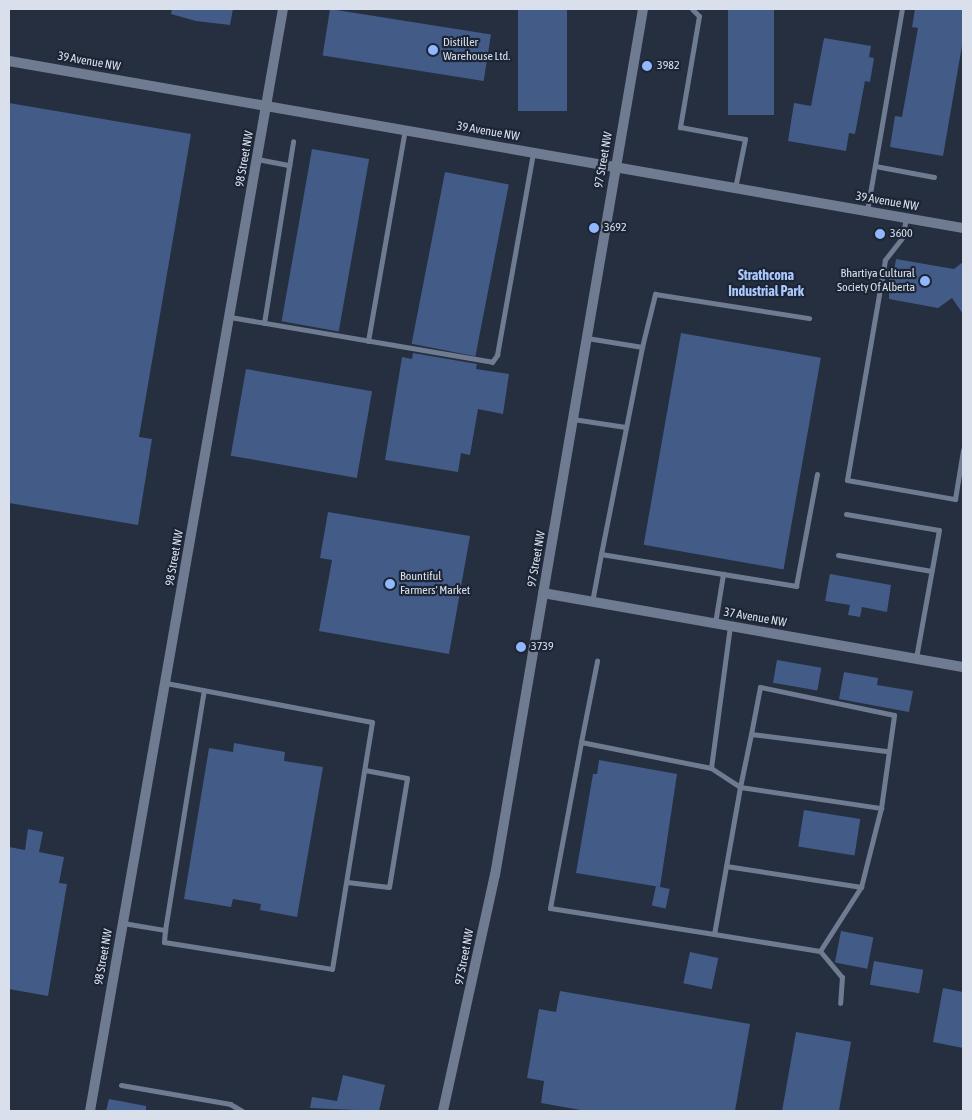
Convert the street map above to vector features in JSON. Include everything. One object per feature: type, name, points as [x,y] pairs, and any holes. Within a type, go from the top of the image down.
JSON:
[{"type":"street","name":"98 Street NW","points":[[90,1111],[284,9]]},
{"type":"street","name":"97 Street NW","points":[[443,1111],[494,875],[643,9]]},
{"type":"street","name":"39 Avenue NW","points":[[9,61],[963,228]]},
{"type":"street","name":"37 Avenue NW","points":[[543,594],[963,667]]},
{"type":"lane","points":[[692,9],[699,16],[680,126],[745,138],[735,188]]},
{"type":"lane","points":[[867,211],[902,9]]},
{"type":"lane","points":[[368,341],[405,130]]},
{"type":"lane","points":[[264,323],[293,141]]},
{"type":"lane","points":[[230,317],[486,363],[496,360],[533,153]]},
{"type":"lane","points":[[257,159],[290,165]]},
{"type":"lane","points":[[874,166],[934,177]]},
{"type":"lane","points":[[906,218],[902,238],[885,260],[847,480],[955,499],[963,450]]},
{"type":"lane","points":[[592,602],[625,427],[655,294],[809,318]]},
{"type":"lane","points":[[587,338],[642,347]]},
{"type":"lane","points":[[573,419],[625,427]]},
{"type":"lane","points":[[601,554],[796,586],[817,474]]},
{"type":"lane","points":[[846,514],[939,530],[916,659]]},
{"type":"lane","points":[[838,555],[932,571]]},
{"type":"lane","points":[[714,624],[723,574]]},
{"type":"lane","points":[[711,768],[730,626]]},
{"type":"lane","points":[[597,661],[550,908],[820,951],[842,977],[840,1003]]},
{"type":"lane","points":[[165,683],[204,690],[372,722],[332,969],[164,942],[204,690]]},
{"type":"lane","points":[[714,934],[740,786],[760,687],[894,715],[886,751],[881,808],[861,887],[820,951]]},
{"type":"lane","points":[[751,734],[886,751]]},
{"type":"lane","points":[[581,742],[711,768],[740,786],[881,808]]},
{"type":"lane","points":[[347,882],[389,888],[407,778],[365,770]]},
{"type":"lane","points":[[726,866],[861,887]]},
{"type":"lane","points":[[123,923],[165,930]]},
{"type":"lane","points":[[122,1085],[230,1104],[242,1111]]},
{"type":"building","points":[[172,9],[233,9],[230,25],[196,21],[171,14]]},
{"type":"building","points":[[330,9],[491,34],[484,81],[323,55]]},
{"type":"building","points":[[518,9],[567,9],[567,111],[518,111]]},
{"type":"building","points":[[728,9],[774,9],[774,115],[728,115]]},
{"type":"building","points":[[915,9],[963,9],[963,40],[943,156],[890,147],[895,116],[902,117],[918,28],[912,27]]},
{"type":"building","points":[[824,38],[871,46],[869,57],[874,58],[870,82],[865,81],[855,134],[849,133],[846,151],[788,141],[794,103],[811,106]]},
{"type":"building","points":[[9,103],[191,134],[139,437],[152,439],[138,525],[9,503]]},
{"type":"building","points":[[312,149],[369,159],[339,331],[282,321]]},
{"type":"building","points":[[445,172],[509,184],[475,356],[412,344]]},
{"type":"building","name":"Bhartiya Cultural Society Of Alberta","points":[[896,259],[954,269],[963,262],[963,314],[952,298],[938,308],[889,299],[889,270],[894,271]]},
{"type":"building","points":[[681,333],[821,358],[784,569],[644,545]]},
{"type":"building","points":[[413,353],[477,364],[476,369],[509,374],[503,414],[478,409],[470,455],[461,453],[458,472],[385,460],[402,357],[412,359]]},
{"type":"building","points":[[246,369],[372,391],[357,478],[231,456]]},
{"type":"building","points":[[328,512],[470,536],[449,654],[319,631],[332,560],[320,558]]},
{"type":"building","points":[[830,574],[891,585],[887,612],[862,607],[860,617],[848,615],[850,605],[825,601]]},
{"type":"building","points":[[777,660],[821,668],[817,690],[773,683]]},
{"type":"building","points":[[844,672],[878,678],[877,685],[913,691],[909,712],[839,699]]},
{"type":"building","points":[[234,743],[285,752],[284,761],[323,767],[297,917],[260,910],[261,904],[233,899],[231,907],[184,899],[209,748],[233,752]]},
{"type":"building","points":[[599,760],[677,774],[660,887],[576,873],[593,774],[597,774]]},
{"type":"building","points":[[804,810],[860,819],[855,855],[798,847]]},
{"type":"building","points":[[28,829],[43,832],[39,852],[64,857],[59,883],[67,884],[48,996],[9,989],[9,847],[25,850]]},
{"type":"building","points":[[656,886],[670,889],[666,908],[652,906]]},
{"type":"building","points":[[841,931],[873,937],[867,969],[835,962]]},
{"type":"building","points":[[690,952],[718,958],[712,989],[683,983]]},
{"type":"building","points":[[874,961],[923,970],[919,993],[870,985]]},
{"type":"building","points":[[943,988],[963,992],[963,1048],[933,1042]]},
{"type":"building","points":[[560,991],[750,1024],[735,1111],[586,1111],[541,1103],[544,1081],[527,1078],[539,1009],[556,1012]]},
{"type":"building","points":[[796,1032],[851,1042],[839,1111],[782,1111]]},
{"type":"building","points":[[343,1075],[385,1085],[379,1111],[310,1108],[312,1097],[337,1101]]},
{"type":"building","points":[[109,1099],[146,1106],[146,1111],[106,1111]]},
{"type":"place","name":"Distiller Warehouse Ltd.","points":[[433,50]]},
{"type":"place","name":"3982","points":[[647,66]]},
{"type":"place","name":"3692","points":[[594,228]]},
{"type":"place","name":"3600","points":[[880,234]]},
{"type":"place","name":"Bhartiya Cultural Society Of Alberta","points":[[925,281]]},
{"type":"place","name":"Bountiful Farmers' Market","points":[[390,584]]},
{"type":"place","name":"3739","points":[[521,647]]},
{"type":"district","name":"Strathcona Industrial Park","points":[[766,284]]}]
